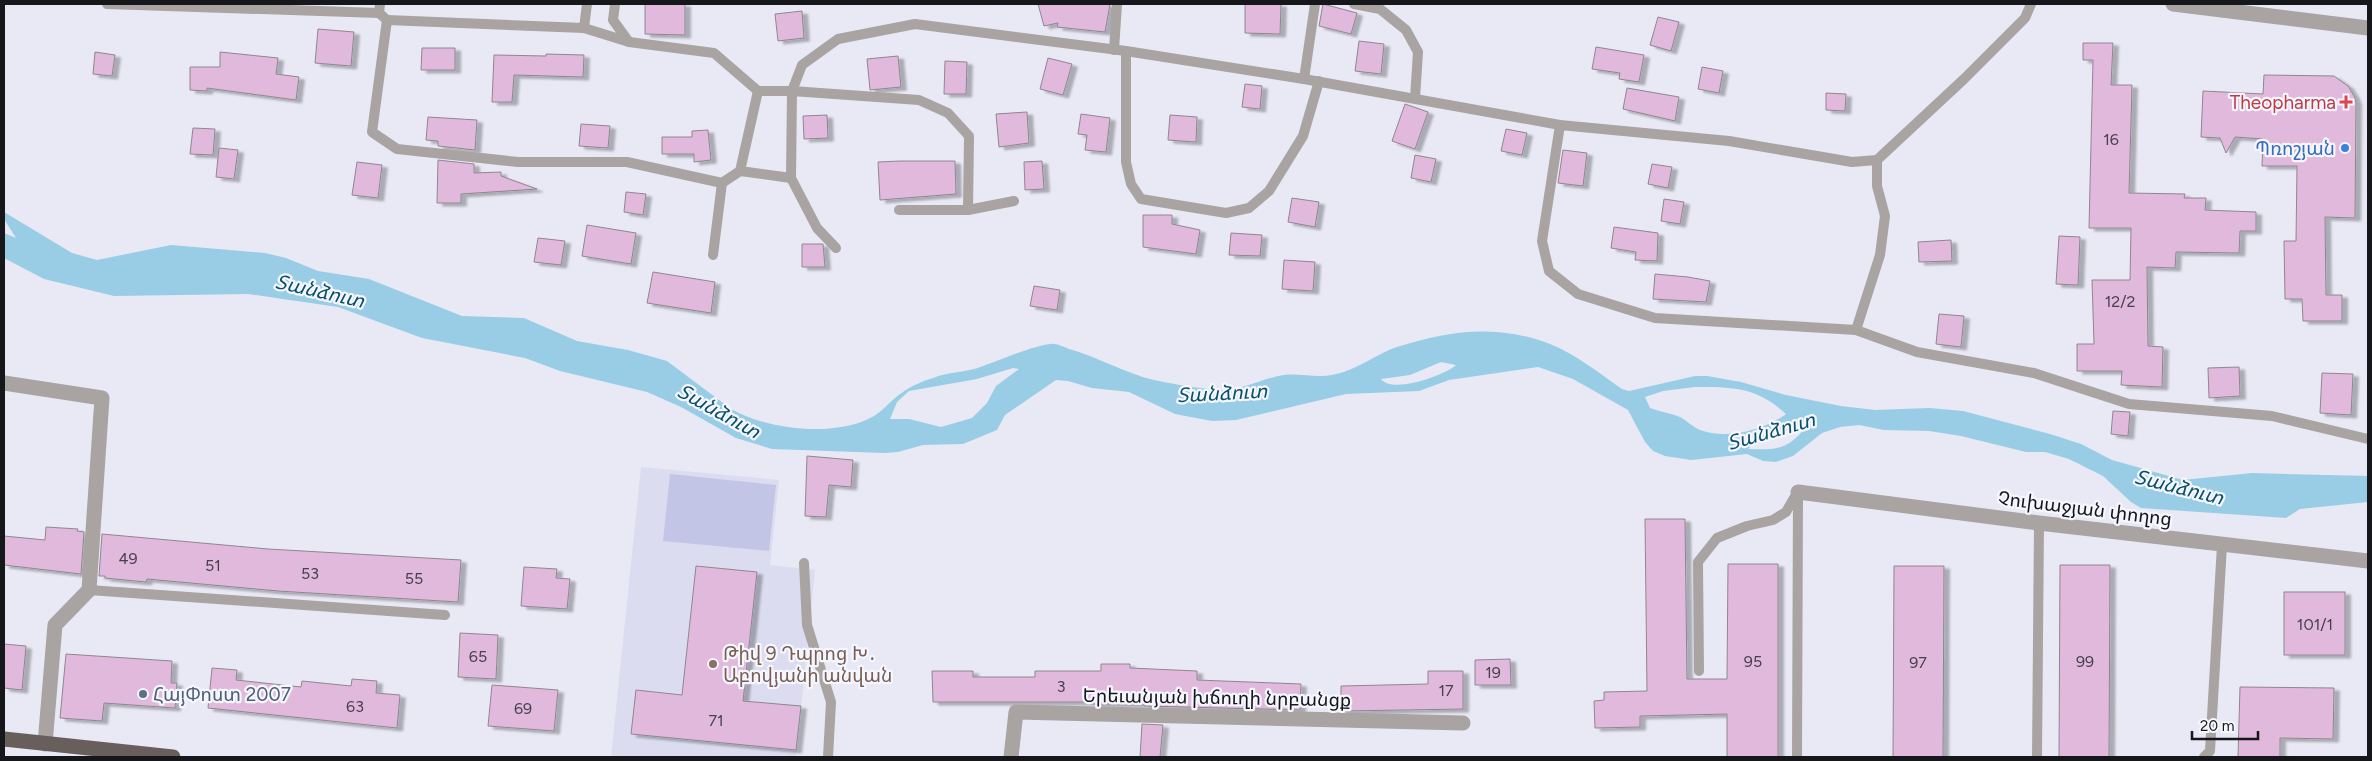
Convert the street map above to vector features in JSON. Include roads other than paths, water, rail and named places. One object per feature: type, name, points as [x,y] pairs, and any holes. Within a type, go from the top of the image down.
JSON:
[{"type":"highway","points":[[4,739],[173,757]]},
{"type":"street","points":[[2172,4],[2368,28]]},
{"type":"street","points":[[4,383],[102,398],[89,590],[55,625],[45,744]]},
{"type":"street","name":"Չուխաջյան փողոց","points":[[1798,492],[2039,523],[2368,561]]},
{"type":"street","name":"Երեւանյան խճուղի նրբանցք","points":[[1011,757],[1016,712],[1463,723]]},
{"type":"lane","points":[[108,4],[380,8],[387,20],[372,132],[397,149],[518,162],[626,162],[722,183],[740,171],[791,178]]},
{"type":"lane","points":[[584,28],[587,4]]},
{"type":"lane","points":[[614,4],[613,20],[629,42]]},
{"type":"lane","points":[[1114,50],[1116,4]]},
{"type":"lane","points":[[1304,79],[1315,4]]},
{"type":"lane","points":[[1354,4],[1380,9],[1406,30],[1418,52],[1414,98]]},
{"type":"lane","points":[[836,248],[817,228],[791,178],[792,91],[802,65],[838,38],[915,24],[1126,51],[1319,81],[1560,125],[1729,141],[1852,162],[1877,160],[1964,79],[2025,18],[2031,4]]},
{"type":"lane","points":[[387,20],[584,28],[629,42],[714,53],[758,92],[792,91],[919,100],[948,113],[969,136],[968,210]]},
{"type":"lane","points":[[1126,51],[1126,162],[1131,184],[1141,199],[1226,214],[1249,208],[1269,190],[1303,136],[1319,81]]},
{"type":"lane","points":[[740,171],[758,92]]},
{"type":"lane","points":[[1560,125],[1542,241],[1549,271],[1578,294],[1655,318],[1856,330],[1917,352],[2034,373],[2129,404],[2272,416],[2368,439]]},
{"type":"lane","points":[[1856,330],[1880,255],[1885,216],[1876,186],[1877,160]]},
{"type":"lane","points":[[713,255],[722,183]]},
{"type":"lane","points":[[899,210],[968,210],[1014,201]]},
{"type":"lane","points":[[1699,671],[1698,562],[1717,538],[1747,526],[1773,520],[1786,512],[1798,492]]},
{"type":"lane","points":[[1797,757],[1798,492]]},
{"type":"lane","points":[[2037,757],[2039,523]]},
{"type":"lane","points":[[2204,757],[2210,751],[2222,544]]},
{"type":"lane","points":[[804,562],[807,625],[831,702],[828,757]]},
{"type":"lane","points":[[89,590],[445,615]]},
{"type":"water","name":"Տանձուտ","points":[[4,212],[72,253],[97,260],[171,245],[265,253],[286,258],[318,271],[369,279],[462,316],[524,318],[577,341],[628,350],[667,361],[731,409],[764,422],[802,429],[841,427],[858,423],[874,416],[899,395],[921,382],[946,374],[977,368],[1045,345],[1060,345],[1148,378],[1179,385],[1228,390],[1284,375],[1332,375],[1349,370],[1389,350],[1417,341],[1455,333],[1492,332],[1530,338],[1560,348],[1622,389],[1629,391],[1695,376],[1707,376],[1741,382],[1786,395],[1841,406],[1875,410],[1929,408],[1963,411],[2050,434],[2081,444],[2112,460],[2183,480],[2252,473],[2368,476],[2368,502],[2300,509],[2286,518],[2141,508],[2131,502],[2103,476],[2069,459],[2045,452],[2026,452],[1961,436],[1929,431],[1884,430],[1859,425],[1840,427],[1822,433],[1793,456],[1776,462],[1763,461],[1747,454],[1691,460],[1665,456],[1653,451],[1645,442],[1628,410],[1573,379],[1538,367],[1449,380],[1419,391],[1346,394],[1236,420],[1212,421],[1175,414],[1129,392],[1092,388],[1068,381],[1056,380],[1005,415],[997,430],[963,444],[923,445],[898,452],[884,453],[772,449],[736,438],[681,407],[647,392],[560,371],[525,358],[422,338],[338,307],[248,294],[114,296],[44,279],[4,258],[4,233],[16,238],[4,219]],"holes":[[[1441,362],[1456,365],[1441,374],[1418,382],[1396,385],[1381,379],[1410,375]],[[1013,368],[1019,369],[996,386],[987,403],[972,418],[941,427],[909,419],[890,419],[897,402],[909,391],[977,379]],[[1695,387],[1721,387],[1744,390],[1765,398],[1786,414],[1767,425],[1745,432],[1733,434],[1711,433],[1697,429],[1673,414],[1650,408],[1645,397],[1663,391]],[[1805,428],[1787,445],[1773,449],[1748,449],[1752,445],[1793,429]]]},
{"type":"place","name":"Theopharma","points":[[2346,102]]},
{"type":"place","name":"Պռոշյան","points":[[2345,148]]},
{"type":"place","name":"Թիվ 9 Դպրոց Խ․ Աբովյանի անվան","points":[[713,664]]},
{"type":"place","name":"ՀայՓոստ 2007","points":[[143,694]]}]
